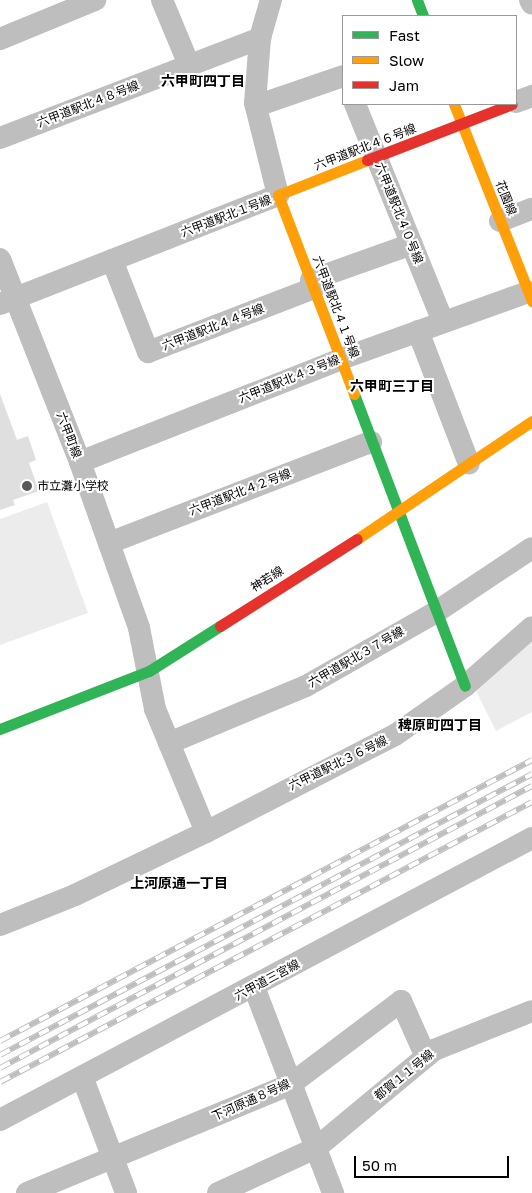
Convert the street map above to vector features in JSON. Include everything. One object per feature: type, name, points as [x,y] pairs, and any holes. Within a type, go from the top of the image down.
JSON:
[{"type":"street","points":[[0,39],[95,0]]},
{"type":"street","points":[[162,0],[189,65]]},
{"type":"street","name":"六甲道駅北１号線","points":[[8,301],[278,195],[256,106],[260,38],[271,0]]},
{"type":"street","points":[[417,0],[422,15]]},
{"type":"street","points":[[530,0],[532,4]]},
{"type":"street","name":"六甲道駅北４８号線","points":[[0,138],[260,38]]},
{"type":"street","points":[[256,106],[342,76]]},
{"type":"street","points":[[517,102],[532,96]]},
{"type":"street","name":"六甲道駅北４０号線","points":[[355,105],[443,322]]},
{"type":"street","name":"花園線","points":[[454,105],[530,297]]},
{"type":"street","name":"六甲道駅北４６号線","points":[[278,195],[510,105]]},
{"type":"street","name":"六甲道駅北４１号線","points":[[278,195],[465,686]]},
{"type":"street","points":[[500,221],[532,209]]},
{"type":"street","name":"六甲道駅北４４号線","points":[[112,260],[148,352],[412,244]]},
{"type":"street","name":"六甲町線","points":[[0,259],[8,301],[80,462],[139,628],[155,709],[206,832]]},
{"type":"street","name":"六甲道駅北４３号線","points":[[80,462],[341,359],[443,322],[530,297]]},
{"type":"street","points":[[418,331],[469,464]]},
{"type":"street","name":"神若線","points":[[0,729],[149,671],[398,514],[532,421]]},
{"type":"street","name":"六甲道駅北４２号線","points":[[109,543],[371,442]]},
{"type":"street","name":"六甲道駅北３７号線","points":[[169,743],[302,688],[436,612],[532,548]]},
{"type":"street","name":"六甲道駅北３６号線","points":[[0,925],[75,895],[206,832],[396,735],[465,686],[532,627]]},
{"type":"street","name":"六甲道三宮線","points":[[0,1120],[83,1079],[532,838]]},
{"type":"street","points":[[254,987],[333,1193]]},
{"type":"street","name":"下河原通８号線","points":[[27,1193],[114,1160],[291,1084],[402,1001],[426,1057]]},
{"type":"street","name":"都賀１１号線","points":[[218,1193],[316,1148],[434,1050],[532,1011]]},
{"type":"street","points":[[83,1079],[126,1193]]},
{"type":"shaded area","points":[[47,502],[88,613],[0,645],[0,519]]},
{"type":"shaded area","points":[[532,639],[532,712],[496,731],[476,691]]},
{"type":"building","points":[[0,394],[17,440],[28,436],[36,460],[29,463],[39,491],[13,500],[15,505],[0,510]]},
{"type":"railway","points":[[0,1041],[532,760]]},
{"type":"railway","points":[[0,1055],[532,774]]},
{"type":"railway","points":[[0,1068],[532,786]]},
{"type":"railway","points":[[0,1082],[532,802]]},
{"type":"traffic: fast","points":[[417,0],[423,15]]},
{"type":"traffic: fast","points":[[354,394],[465,686]]},
{"type":"traffic: fast","points":[[0,729],[149,671],[220,626]]},
{"type":"traffic: slow","points":[[454,105],[532,301]]},
{"type":"traffic: slow","points":[[354,394],[278,195],[367,160]]},
{"type":"traffic: slow","points":[[357,539],[532,421]]},
{"type":"traffic: jam","points":[[367,160],[509,105]]},
{"type":"traffic: jam","points":[[220,626],[357,539]]},
{"type":"place","name":"市立灘小学校","points":[[27,486]]},
{"type":"district","name":"六甲町四丁目","points":[[203,81]]},
{"type":"district","name":"六甲町三丁目","points":[[392,386]]},
{"type":"district","name":"稗原町四丁目","points":[[440,725]]},
{"type":"district","name":"上河原通一丁目","points":[[179,883]]}]
